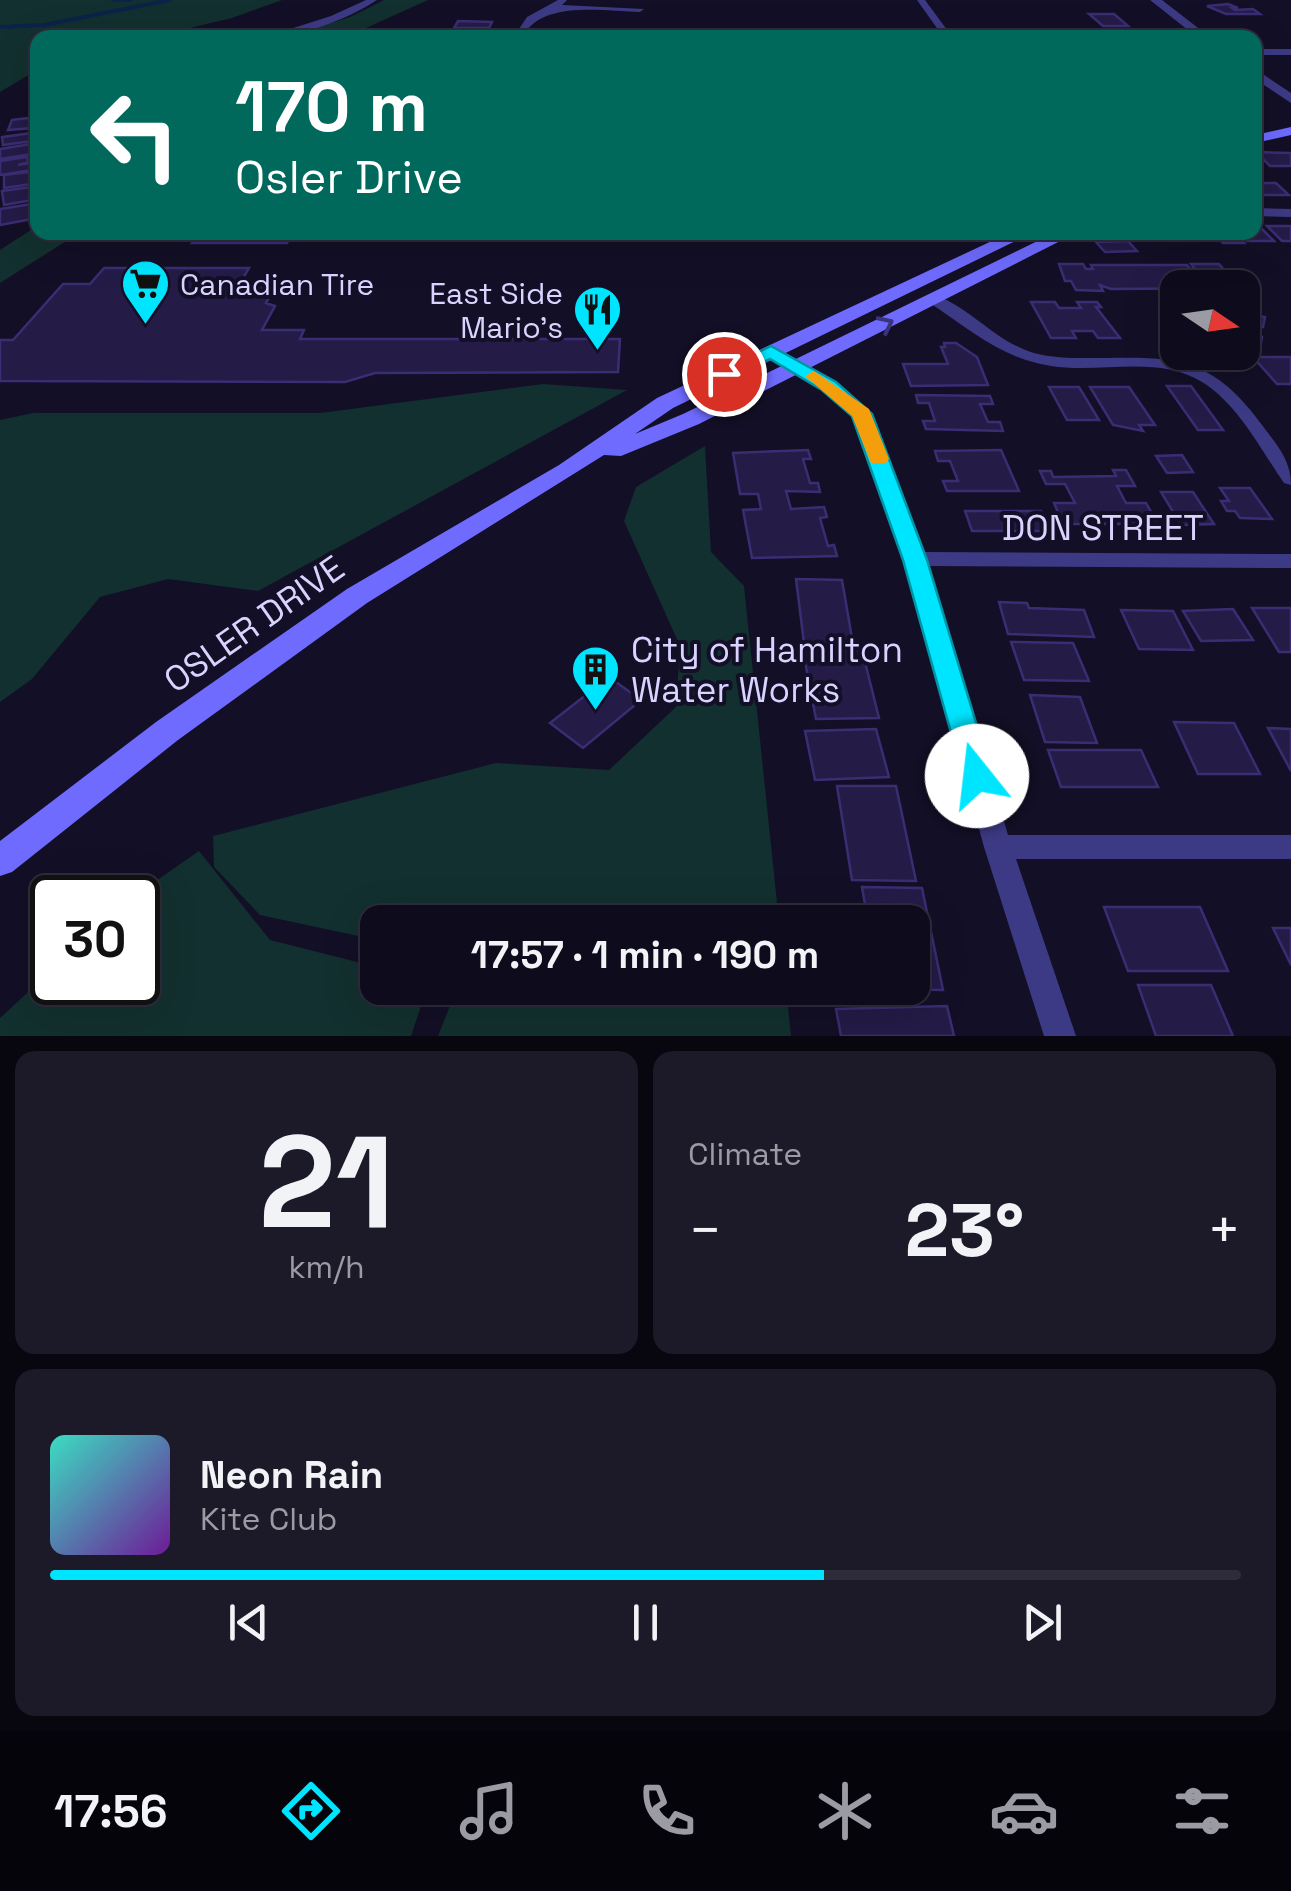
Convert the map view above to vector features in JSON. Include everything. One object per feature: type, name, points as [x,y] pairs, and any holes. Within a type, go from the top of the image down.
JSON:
[{"type":"main road","points":[[1262,137],[1291,131]]},
{"type":"main road","name":"OSLER DRIVE","points":[[0,862],[167,731],[356,596],[567,470],[665,403],[1009,240]]},
{"type":"main road","name":"OSLER DRIVE","points":[[567,470],[691,419],[1054,240]]},
{"type":"street","points":[[300,30],[373,0]]},
{"type":"street","points":[[519,30],[534,14],[565,0]]},
{"type":"street","points":[[921,0],[942,30]]},
{"type":"street","points":[[1154,0],[1195,30]]},
{"type":"street","points":[[551,7],[640,9]]},
{"type":"street","points":[[1262,52],[1291,52]]},
{"type":"street","points":[[1262,78],[1291,99]]},
{"type":"street","points":[[1262,212],[1291,212]]},
{"type":"street","points":[[935,300],[1032,358],[1060,363],[1156,363],[1194,370],[1222,388],[1291,479]]},
{"type":"street","points":[[771,352],[798,366],[862,414],[915,560],[998,848],[1060,1036]]},
{"type":"street","name":"DON STREET","points":[[915,560],[1291,561]]},
{"type":"street","points":[[998,848],[1291,847]]},
{"type":"green space","points":[[0,0],[282,0],[181,30],[30,30],[30,74],[0,92]]},
{"type":"green space","points":[[384,0],[428,0],[362,30],[310,30],[350,17]]},
{"type":"green space","points":[[30,231],[30,240],[68,240],[0,283],[0,250]]},
{"type":"green space","points":[[543,384],[627,390],[258,591],[168,579],[100,597],[32,679],[0,702],[0,420],[33,413],[320,413]]},
{"type":"green space","points":[[705,446],[711,552],[744,586],[777,905],[360,905],[360,936],[260,915],[214,867],[213,836],[496,763],[609,770],[676,707],[680,646],[624,521],[636,487]]},
{"type":"green space","points":[[199,851],[270,940],[360,963],[360,1005],[421,1005],[411,1036],[0,1036],[0,1018],[30,990],[30,1005],[160,1005],[160,878]]},
{"type":"green space","points":[[450,1005],[788,1005],[791,1036],[438,1036]]},
{"type":"building","points":[[1228,4],[1238,8],[1232,8],[1235,10],[1253,9],[1260,14],[1226,14],[1207,6]]},
{"type":"building","points":[[1089,14],[1114,14],[1128,26],[1103,26]]},
{"type":"building","points":[[458,21],[492,22],[489,28],[454,28]]},
{"type":"building","points":[[30,118],[30,128],[8,130],[12,120]]},
{"type":"building","points":[[30,133],[30,141],[3,145],[2,137]]},
{"type":"building","points":[[30,144],[30,154],[0,159],[0,149]]},
{"type":"building","points":[[1262,152],[1291,153],[1291,166],[1270,166]]},
{"type":"building","points":[[27,157],[28,162],[18,165],[30,163],[30,170],[0,175],[0,161]]},
{"type":"building","points":[[30,172],[30,184],[4,188],[4,175]]},
{"type":"building","points":[[1262,183],[1276,183],[1289,195],[1262,195]]},
{"type":"building","points":[[30,187],[30,200],[4,205],[2,191]]},
{"type":"building","points":[[30,204],[30,219],[0,225],[0,209]]},
{"type":"building","points":[[1267,226],[1291,226],[1291,241],[1282,241]]},
{"type":"building","points":[[1262,229],[1274,241],[1247,241],[1262,240]]},
{"type":"building","points":[[194,240],[288,240],[287,243],[192,243]]},
{"type":"building","points":[[1220,240],[1244,243],[1223,243]]},
{"type":"building","points":[[1128,241],[1137,251],[1105,252],[1096,242]]},
{"type":"building","points":[[1059,264],[1083,264],[1086,269],[1093,269],[1091,265],[1187,265],[1195,269],[1191,264],[1219,264],[1224,270],[1160,270],[1160,289],[1111,289],[1100,285],[1103,291],[1076,290],[1071,281],[1065,281]]},
{"type":"building","points":[[104,268],[249,268],[240,283],[277,284],[266,303],[275,306],[262,330],[304,330],[300,339],[620,339],[618,372],[375,373],[345,382],[0,381],[0,340],[13,340],[63,284],[90,284]]},
{"type":"building","points":[[1031,302],[1081,308],[1077,302],[1097,302],[1101,307],[1096,307],[1120,338],[1098,338],[1093,331],[1072,331],[1076,338],[1051,338]]},
{"type":"building","points":[[944,343],[956,343],[977,357],[988,385],[911,386],[903,364],[948,364],[941,347],[945,347]]},
{"type":"building","points":[[1260,357],[1291,357],[1291,384],[1277,384],[1260,365]]},
{"type":"building","points":[[1167,386],[1191,386],[1223,430],[1198,430]]},
{"type":"building","points":[[1049,387],[1079,387],[1099,420],[1067,420]]},
{"type":"building","points":[[1090,387],[1129,387],[1155,425],[1139,425],[1143,431],[1113,425]]},
{"type":"building","points":[[916,395],[990,396],[993,404],[980,404],[988,422],[1000,422],[1003,431],[926,429],[923,421],[935,421],[929,403],[918,403]]},
{"type":"building","points":[[808,450],[811,459],[803,459],[810,483],[818,483],[820,492],[786,491],[791,509],[824,507],[827,517],[820,518],[828,546],[834,545],[837,556],[752,558],[743,510],[761,509],[758,494],[740,494],[733,453]]},
{"type":"building","points":[[1001,450],[1019,491],[947,491],[943,481],[958,481],[950,461],[938,461],[935,451]]},
{"type":"building","points":[[1182,455],[1193,472],[1167,473],[1156,456]]},
{"type":"building","points":[[1113,470],[1126,470],[1135,486],[1117,486],[1126,503],[1146,503],[1158,524],[1063,524],[1054,503],[1075,503],[1065,484],[1046,484],[1040,471],[1051,471],[1053,477],[1116,476]]},
{"type":"building","points":[[1220,488],[1250,488],[1272,519],[1240,518],[1235,511],[1227,511],[1221,501],[1229,501]]},
{"type":"building","points":[[1161,492],[1193,492],[1214,524],[1181,525]]},
{"type":"building","points":[[965,511],[1041,511],[1050,531],[972,531]]},
{"type":"building","points":[[796,579],[842,580],[853,644],[804,643]]},
{"type":"building","points":[[999,602],[1027,603],[1029,608],[1084,610],[1094,637],[1008,634]]},
{"type":"building","points":[[1252,608],[1291,608],[1291,652],[1279,652]]},
{"type":"building","points":[[1233,609],[1253,640],[1201,641],[1183,611]]},
{"type":"building","points":[[1121,610],[1173,611],[1193,650],[1139,649]]},
{"type":"building","points":[[1011,642],[1073,643],[1089,681],[1024,680]]},
{"type":"building","points":[[862,650],[879,718],[816,719],[803,651]]},
{"type":"building","name":"City of Hamilton Water Works","points":[[609,677],[641,700],[583,748],[550,723]]},
{"type":"building","points":[[1030,695],[1080,697],[1097,743],[1045,742]]},
{"type":"building","points":[[1174,722],[1234,723],[1260,774],[1198,774]]},
{"type":"building","points":[[1268,728],[1291,729],[1291,771]]},
{"type":"building","points":[[876,729],[889,777],[815,780],[805,731]]},
{"type":"building","points":[[1048,750],[1141,750],[1158,787],[1061,787]]},
{"type":"building","points":[[837,786],[896,786],[916,881],[852,880]]},
{"type":"building","points":[[862,887],[922,888],[926,905],[865,905]]},
{"type":"building","points":[[1104,907],[1200,907],[1228,971],[1128,971]]},
{"type":"building","points":[[930,927],[943,990],[930,990]]},
{"type":"building","points":[[1273,928],[1291,928],[1291,965]]},
{"type":"building","points":[[1138,985],[1211,985],[1233,1036],[1156,1036]]},
{"type":"building","points":[[947,1006],[954,1036],[841,1036],[836,1009]]},
{"type":"waterway","points":[[113,0],[131,0]]},
{"type":"waterway","points":[[0,27],[44,25],[170,0]]},
{"type":"slow traffic","points":[[814,376],[862,414],[879,459]]},
{"type":"place","name":"Canadian Tire","points":[[145,326]]},
{"type":"place","name":"East Side Mario's","points":[[598,352]]},
{"type":"place","name":"City of Hamilton Water Works","points":[[596,712]]},
{"type":"route","points":[[724,374],[771,352],[829,386],[862,414],[915,560],[977,776]]}]
